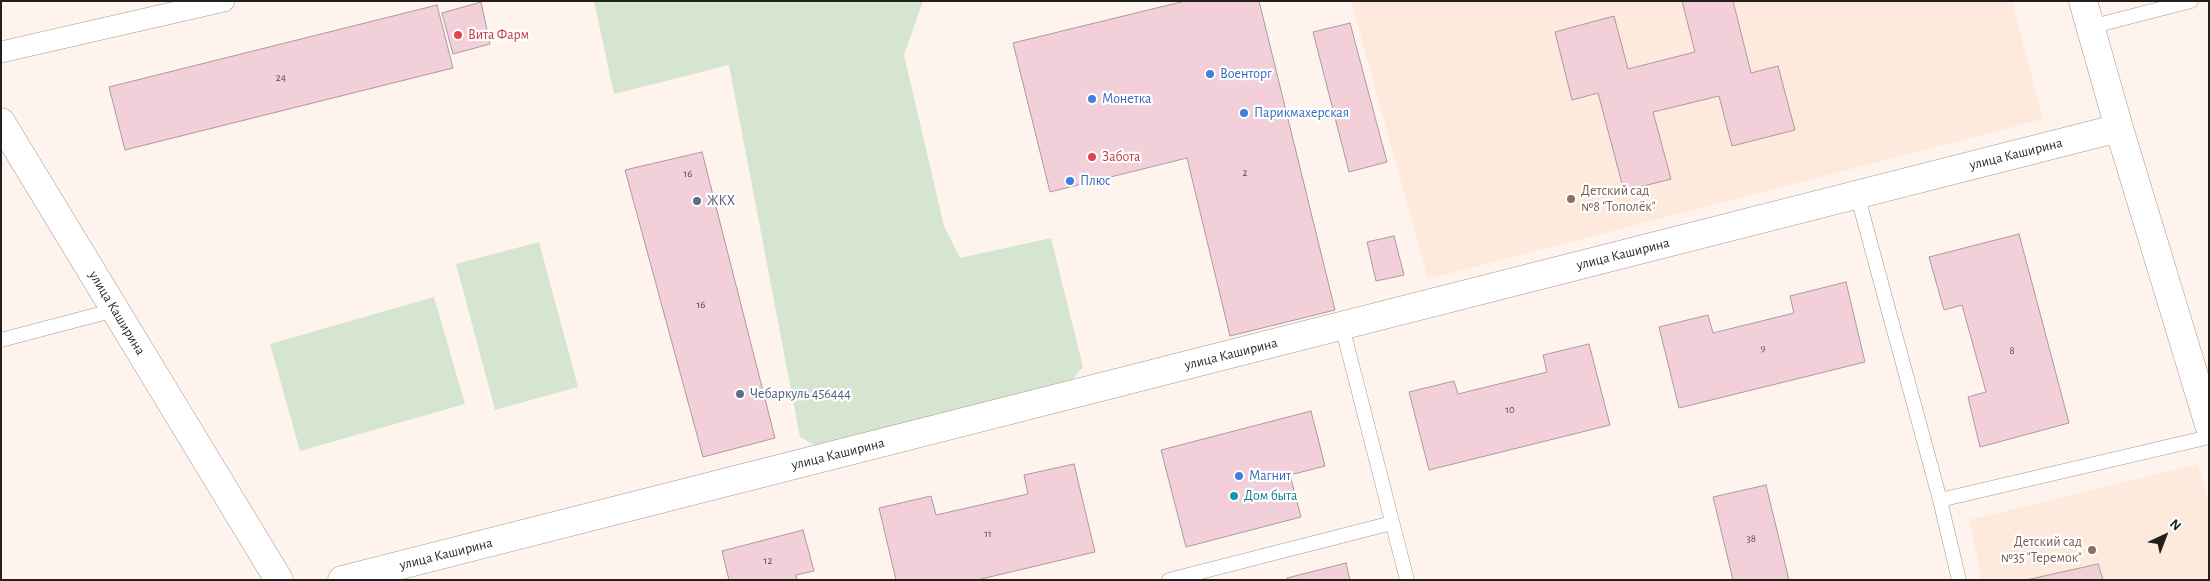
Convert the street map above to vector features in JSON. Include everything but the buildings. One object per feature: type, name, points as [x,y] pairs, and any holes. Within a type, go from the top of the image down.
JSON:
[{"type":"street","points":[[1,52],[224,1]]},
{"type":"street","points":[[2083,1],[2119,128],[2209,425]]},
{"type":"street","name":"улица Каширина","points":[[1,122],[279,580]]},
{"type":"street","name":"улица Каширина","points":[[342,580],[2119,128]]},
{"type":"lane","points":[[2090,27],[2191,1]]},
{"type":"lane","points":[[1857,194],[1940,500],[1958,580]]},
{"type":"lane","points":[[1,340],[115,310]]},
{"type":"lane","points":[[1342,326],[1407,580]]},
{"type":"lane","points":[[1940,500],[2209,437]]},
{"type":"lane","points":[[1169,580],[1392,523]]},
{"type":"shaded area","name":"Детский сад №8 \"Тополёк\"","points":[[1351,1],[2012,1],[2043,119],[1428,279]]},
{"type":"shaded area","name":"Детский сад №35 \"Теремок\"","points":[[2198,464],[2209,504],[2209,580],[1982,580],[1969,520]]},
{"type":"green space","points":[[594,1],[923,1],[904,55],[944,226],[960,258],[1051,238],[1083,367],[1067,386],[822,449],[800,437],[729,65],[614,94]]},
{"type":"green space","points":[[539,242],[578,387],[495,410],[456,264]]},
{"type":"green space","points":[[434,297],[465,404],[300,451],[270,344]]},
{"type":"place","name":"Вита Фарм","points":[[458,35]]},
{"type":"place","name":"Военторг","points":[[1210,74]]},
{"type":"place","name":"Монетка","points":[[1092,99]]},
{"type":"place","name":"Парикмахерская","points":[[1244,113]]},
{"type":"place","name":"Забота","points":[[1092,157]]},
{"type":"place","name":"Плюс","points":[[1070,181]]},
{"type":"place","name":"Детский сад №8 \"Тополёк\"","points":[[1571,199]]},
{"type":"place","name":"ЖКХ","points":[[697,201]]},
{"type":"place","name":"Чебаpкуль 456444","points":[[740,394]]},
{"type":"place","name":"Магнит","points":[[1239,476]]},
{"type":"place","name":"Дом быта","points":[[1234,496]]},
{"type":"place","name":"Детский сад №35 \"Теремок\"","points":[[2092,550]]}]
